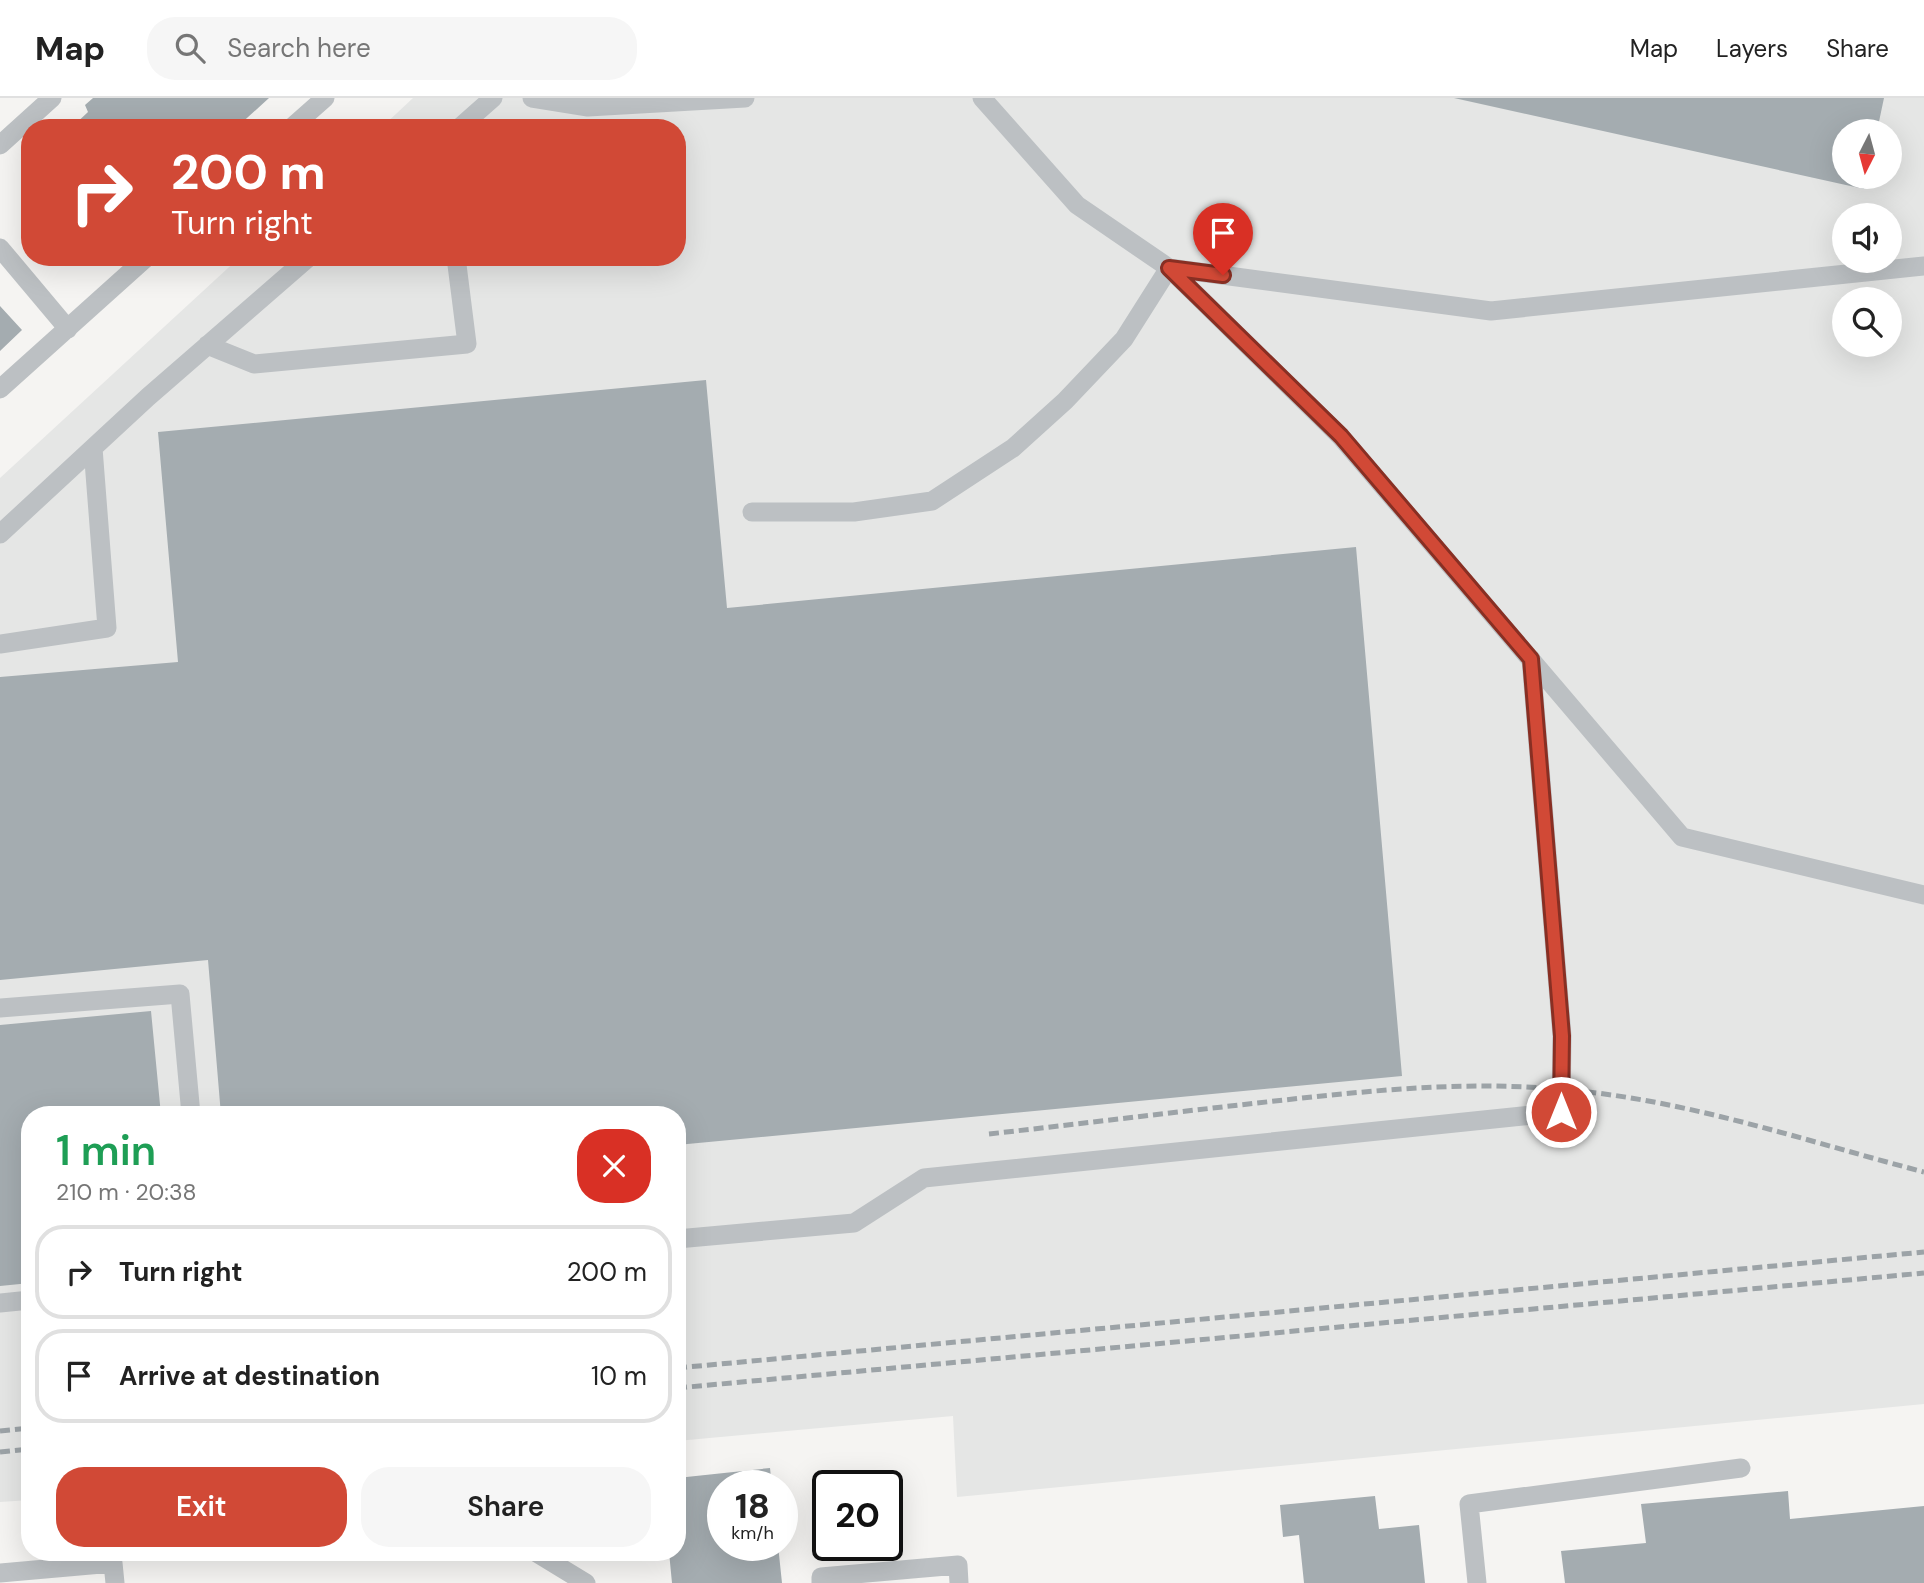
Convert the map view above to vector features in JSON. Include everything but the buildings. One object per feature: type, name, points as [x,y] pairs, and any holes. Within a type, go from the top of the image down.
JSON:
[{"type":"lane","points":[[29,119],[52,98]]},
{"type":"lane","points":[[301,119],[324,98]]},
{"type":"lane","points":[[469,119],[493,98]]},
{"type":"lane","points":[[532,98],[588,107],[746,98]]},
{"type":"lane","points":[[982,98],[1077,205],[1169,268],[1341,436],[1682,837],[1924,895]]},
{"type":"lane","points":[[0,145],[21,126]]},
{"type":"lane","points":[[0,248],[68,329]]},
{"type":"lane","points":[[0,390],[137,266]]},
{"type":"lane","points":[[0,534],[207,345],[299,266]]},
{"type":"lane","points":[[207,345],[254,364],[467,344],[457,266]]},
{"type":"lane","points":[[1169,268],[1491,311],[1924,266]]},
{"type":"lane","points":[[752,512],[854,512],[932,501],[1013,448],[1065,401],[1124,339],[1169,268]]},
{"type":"lane","points":[[0,644],[107,628],[93,448]]},
{"type":"lane","points":[[686,1238],[854,1223],[924,1178],[1561,1112],[1562,1036],[1531,659]]},
{"type":"lane","points":[[0,1008],[180,994],[190,1106]]},
{"type":"lane","points":[[0,1303],[21,1301]]},
{"type":"lane","points":[[1477,1583],[1469,1504],[1741,1468]]},
{"type":"lane","points":[[550,1561],[586,1583]]},
{"type":"lane","points":[[0,1573],[113,1563],[115,1583]]},
{"type":"lane","points":[[821,1583],[821,1577],[958,1565],[959,1583]]},
{"type":"shaded area","points":[[413,98],[1924,98],[1924,1404],[957,1497],[953,1416],[686,1440],[686,1106],[21,1106],[21,1501],[0,1502],[0,478],[230,266],[686,266],[686,119],[391,119]]},
{"type":"railway","points":[[989,1134],[1378,1091],[1498,1086],[1579,1091],[1667,1104],[1924,1172]]},
{"type":"railway","points":[[686,1367],[1924,1252]]},
{"type":"railway","points":[[686,1387],[1924,1273]]},
{"type":"railway","points":[[0,1431],[21,1429]]},
{"type":"railway","points":[[0,1452],[21,1450]]},
{"type":"route","points":[[1223,275],[1169,268],[1341,436],[1531,659],[1562,1036],[1561,1112]]}]
